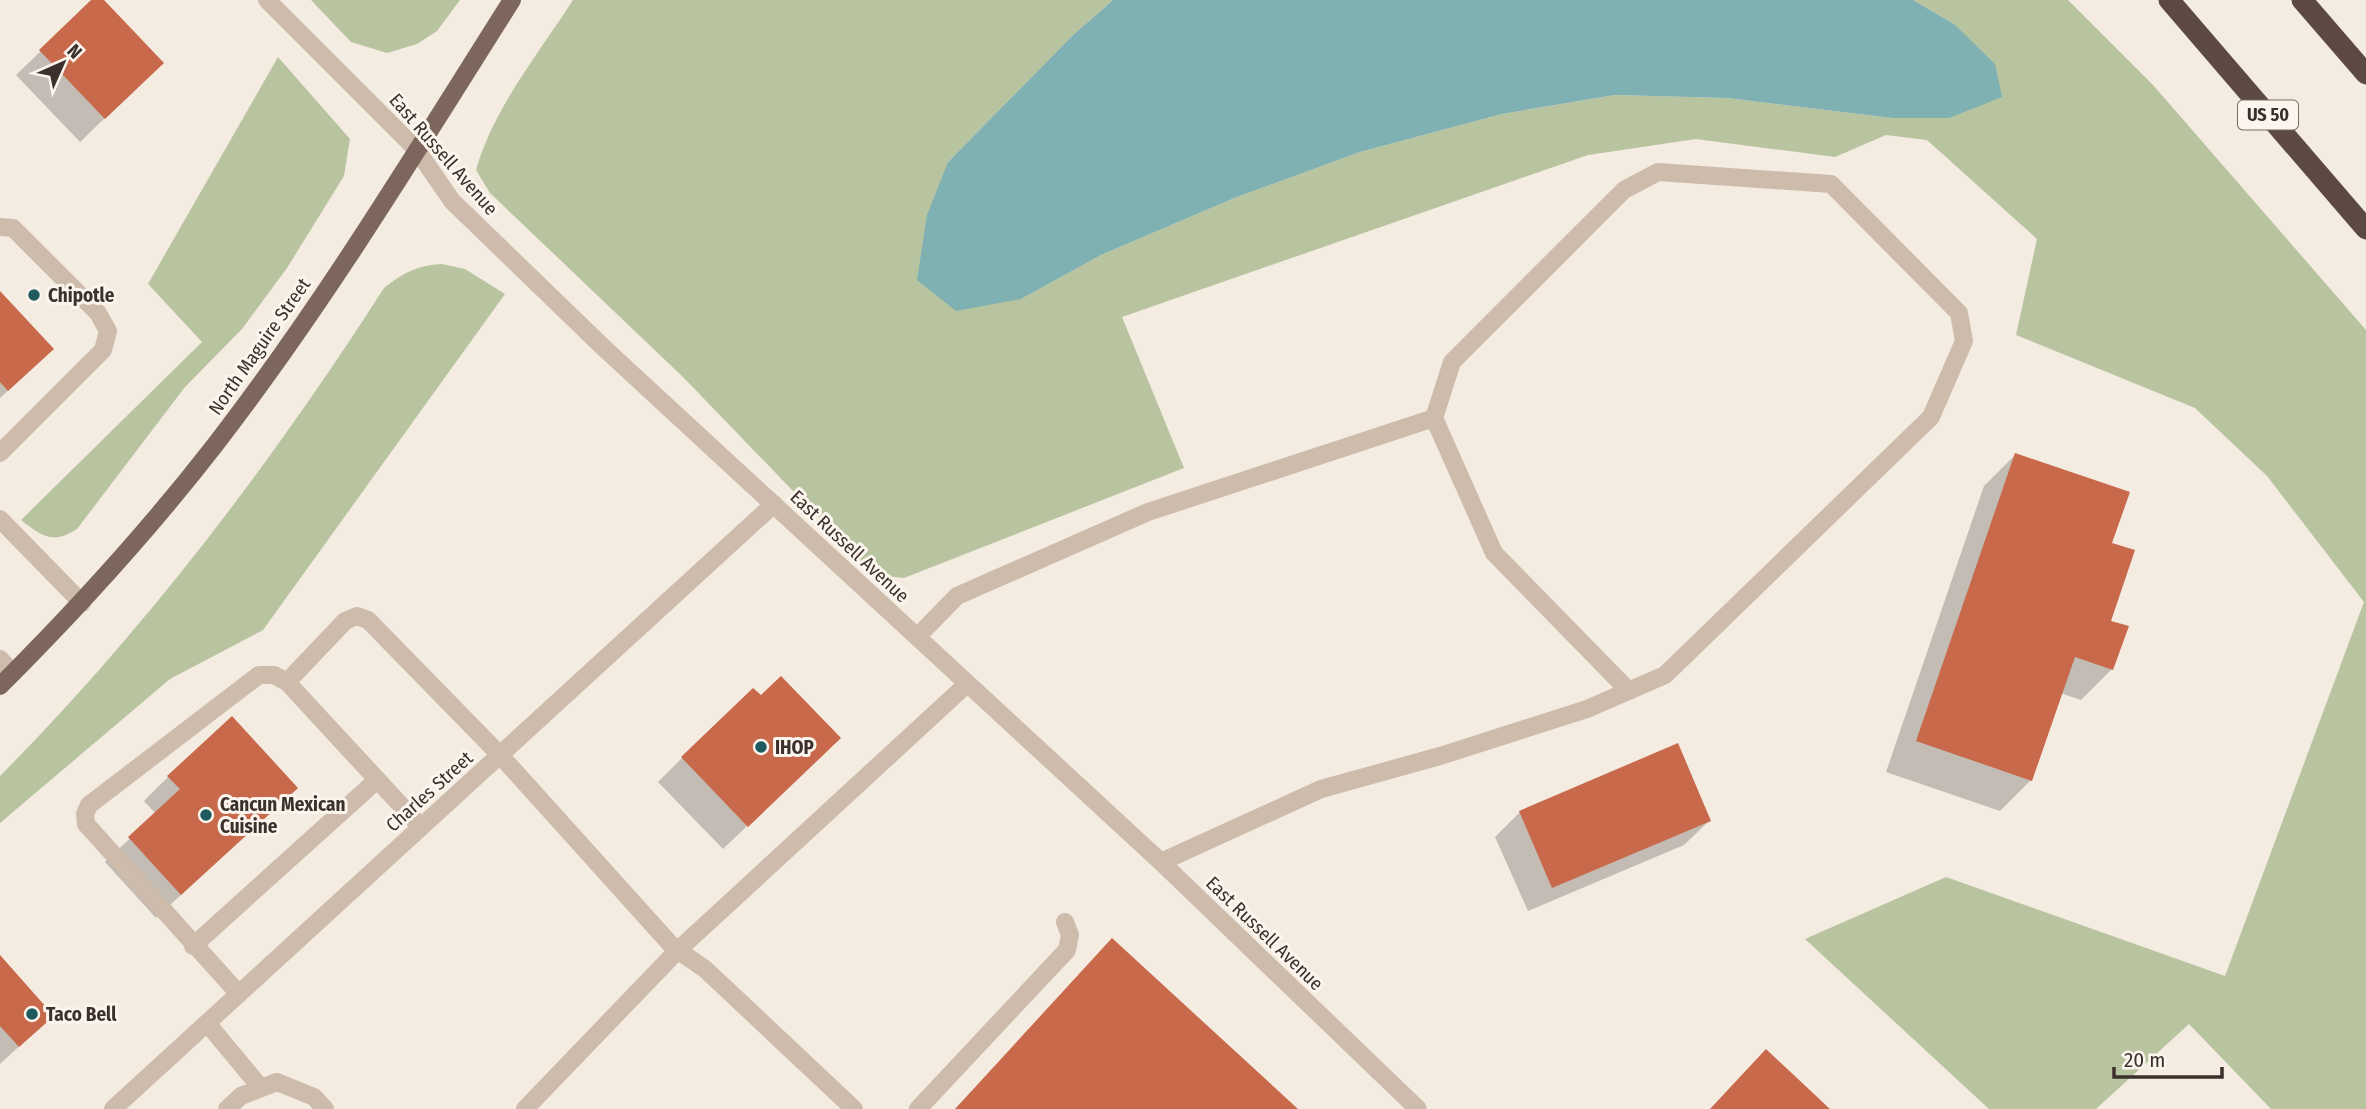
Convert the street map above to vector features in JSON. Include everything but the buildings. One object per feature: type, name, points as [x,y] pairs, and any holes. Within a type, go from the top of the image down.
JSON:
[{"type":"highway","points":[[2302,0],[2366,74]]},
{"type":"highway","name":"US 50","points":[[2170,3],[2366,229]]},
{"type":"main road","name":"North Maguire Street","points":[[0,686],[82,603],[222,436],[290,343],[512,0]]},
{"type":"street","name":"East Russell Avenue","points":[[267,0],[417,150],[452,201],[604,348],[1161,862],[1418,1109]]},
{"type":"street","points":[[1161,862],[1321,789],[1440,757],[1587,709],[1665,676],[1931,416],[1964,341],[1959,313],[1832,184],[1658,172],[1624,190],[1452,362],[1434,418],[1494,553],[1629,691]]},
{"type":"street","points":[[0,227],[13,228],[97,313],[108,331],[103,351],[4,440]]},
{"type":"street","points":[[917,637],[957,596],[1148,512],[1434,418]]},
{"type":"street","name":"Charles Street","points":[[113,1109],[774,504]]},
{"type":"street","points":[[0,519],[82,603]]},
{"type":"street","points":[[287,682],[345,621],[357,616],[368,620],[500,755],[677,951],[705,969],[854,1109]]},
{"type":"street","points":[[0,659],[13,673]]},
{"type":"street","points":[[239,993],[193,946],[86,824],[85,814],[89,805],[259,675],[274,675],[287,682],[421,827]]},
{"type":"street","points":[[525,1109],[677,951],[967,684]]},
{"type":"street","points":[[193,946],[377,780]]},
{"type":"street","points":[[918,1109],[1067,950],[1070,935],[1065,922]]},
{"type":"street","points":[[207,1023],[261,1088]]},
{"type":"street","points":[[227,1109],[241,1096],[276,1082],[314,1097],[325,1109]]},
{"type":"green space","points":[[311,0],[460,0],[437,31],[417,44],[387,53],[351,42]]},
{"type":"green space","points":[[573,0],[1113,0],[1073,35],[948,162],[1021,299],[1101,255],[1237,197],[1360,152],[1502,114],[1615,95],[1727,98],[1892,118],[1954,24],[1913,0],[2068,0],[2153,85],[2366,330],[2366,1109],[2271,1109],[2189,1024],[2096,1109],[1989,1109],[1805,939],[1946,877],[2225,976],[2364,602],[2267,476],[2195,408],[2016,335],[2037,239],[1927,140],[1886,135],[1835,157],[1696,139],[1588,155],[1122,317],[1184,468],[904,578],[874,575],[684,378],[490,193],[476,170],[505,103]]},
{"type":"green space","points":[[278,57],[350,139],[344,176],[287,268],[242,329],[185,387],[77,529],[61,537],[41,534],[21,520],[202,342],[148,284]]},
{"type":"green space","points":[[442,264],[465,269],[505,294],[263,630],[170,679],[0,823],[0,776],[106,662],[205,542],[298,417],[384,288],[411,271]]},
{"type":"water","points":[[1113,0],[1913,0],[1954,24],[1995,64],[2002,97],[1949,118],[1892,118],[1727,98],[1615,95],[1502,114],[1360,152],[1237,197],[1101,255],[1021,299],[956,311],[917,280],[927,215],[948,162],[1073,35]]},
{"type":"place","name":"Chipotle","points":[[34,295]]},
{"type":"place","name":"IHOP","points":[[761,747]]},
{"type":"place","name":"Cancun Mexican Cuisine","points":[[206,815]]},
{"type":"place","name":"Taco Bell","points":[[32,1014]]}]
